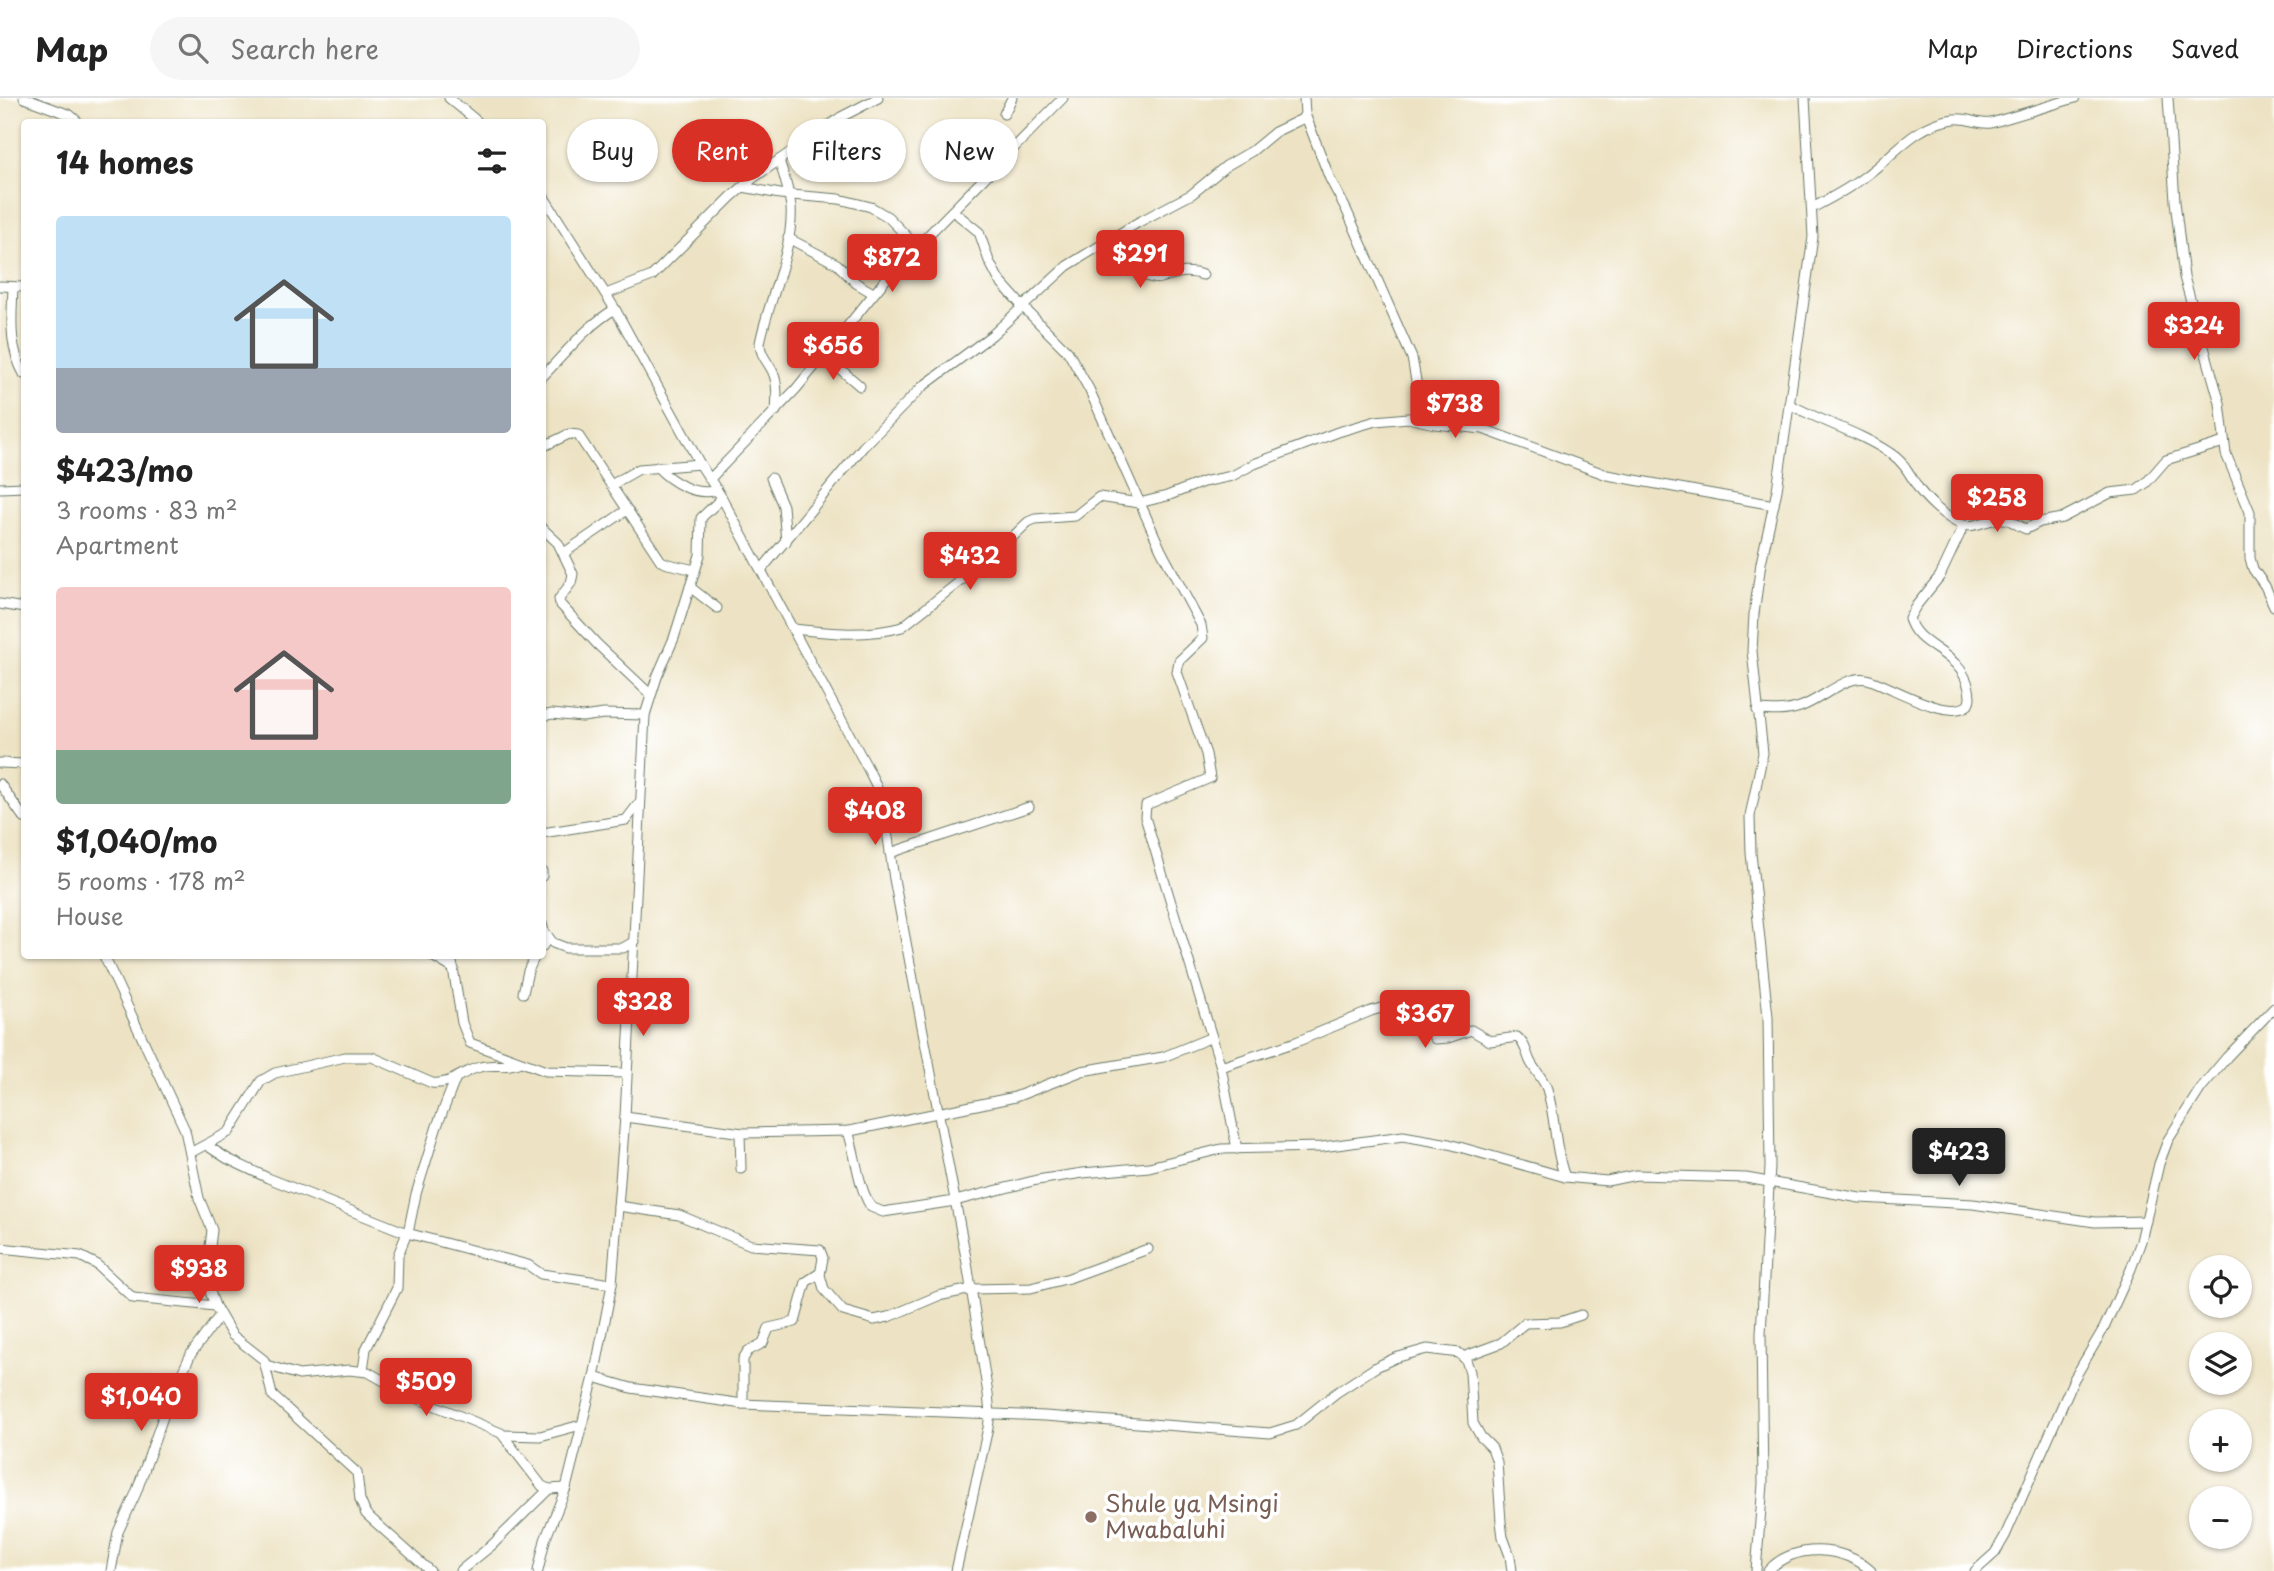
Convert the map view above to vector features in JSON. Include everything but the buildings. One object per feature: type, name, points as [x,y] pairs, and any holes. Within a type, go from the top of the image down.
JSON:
[{"type":"street","points":[[24,98],[75,119]]},
{"type":"street","points":[[449,98],[474,119]]},
{"type":"street","points":[[606,294],[652,276],[743,187],[841,117],[878,98]]},
{"type":"street","points":[[1004,114],[1012,98]]},
{"type":"street","points":[[710,480],[821,360],[873,293],[1063,98]]},
{"type":"street","points":[[1304,98],[1305,114],[1330,179],[1412,358],[1423,420]]},
{"type":"street","points":[[1756,1571],[1763,1484],[1761,1334],[1769,1181],[1768,1017],[1750,828],[1752,797],[1763,753],[1752,651],[1761,563],[1774,505],[1812,249],[1805,98]]},
{"type":"street","points":[[1812,208],[1859,181],[1902,143],[1926,127],[1954,119],[1991,123],[2075,98]]},
{"type":"street","points":[[2168,98],[2175,201],[2184,277],[2220,402],[2224,442],[2232,471],[2250,512],[2250,558],[2253,569],[2274,606]]},
{"type":"street","points":[[762,569],[852,460],[931,379],[992,335],[1059,272],[1201,188],[1226,166],[1286,125],[1302,119],[1305,114]]},
{"type":"street","points":[[776,411],[776,381],[762,354],[760,343],[788,238],[791,209],[779,160]]},
{"type":"street","points":[[743,187],[789,195],[839,199],[871,207],[888,216],[917,247]]},
{"type":"street","points":[[546,200],[615,309],[700,464],[762,569],[876,785],[884,810],[972,1289],[990,1414],[956,1571]]},
{"type":"street","points":[[953,211],[979,232],[994,273],[1068,352],[1089,389],[1161,550],[1200,625],[1203,638],[1179,661],[1177,672],[1206,754],[1210,778],[1146,805],[1144,817],[1221,1067],[1237,1149]]},
{"type":"street","points":[[788,238],[837,264],[856,283],[873,293]]},
{"type":"street","points":[[1104,243],[1121,259],[1148,277],[1160,278],[1184,272],[1203,275]]},
{"type":"street","points":[[0,286],[21,287]]},
{"type":"street","points":[[13,286],[11,331],[13,349],[21,367]]},
{"type":"street","points":[[546,372],[582,332],[615,309]]},
{"type":"street","points":[[821,360],[840,369],[860,386]]},
{"type":"street","points":[[1789,404],[1892,453],[1908,469],[1921,491],[1944,513],[1964,525],[1974,526],[2002,519],[2011,520],[2026,529],[2040,522],[2062,518],[2102,496],[2136,490],[2146,483],[2166,460],[2224,442]]},
{"type":"street","points":[[794,629],[866,633],[902,627],[996,553],[1028,522],[1074,516],[1099,497],[1139,503],[1167,496],[1203,482],[1232,476],[1275,455],[1359,425],[1394,418],[1483,429],[1607,475],[1774,505]]},
{"type":"street","points":[[546,445],[576,433],[661,561],[695,570]]},
{"type":"street","points":[[611,485],[639,469],[700,464]]},
{"type":"street","points":[[657,467],[676,483],[720,494]]},
{"type":"street","points":[[771,478],[783,506],[786,542]]},
{"type":"street","points":[[0,488],[21,488]]},
{"type":"street","points":[[538,1571],[545,1540],[566,1488],[594,1377],[612,1284],[625,1116],[645,715],[650,694],[674,638],[700,555],[701,518],[720,494]]},
{"type":"street","points":[[564,553],[627,510]]},
{"type":"street","points":[[1757,710],[1800,707],[1830,693],[1843,682],[1856,678],[1866,678],[1906,696],[1945,708],[1963,709],[1968,705],[1970,693],[1963,672],[1950,657],[1933,647],[1912,627],[1909,618],[1940,576],[1964,525]]},
{"type":"street","points":[[546,530],[564,553],[573,578],[561,596],[560,604],[606,653],[650,694]]},
{"type":"street","points":[[690,587],[717,608]]},
{"type":"street","points":[[0,604],[21,608]]},
{"type":"street","points":[[546,715],[645,715]]},
{"type":"street","points":[[0,762],[21,764]]},
{"type":"street","points":[[0,784],[21,814]]},
{"type":"street","points":[[0,801],[8,794]]},
{"type":"street","points":[[546,832],[626,820],[639,803]]},
{"type":"street","points":[[890,853],[1029,807]]},
{"type":"street","points":[[626,820],[638,829]]},
{"type":"street","points":[[546,933],[558,946],[566,948],[620,948],[635,941]]},
{"type":"street","points":[[620,948],[633,962]]},
{"type":"street","points":[[105,959],[185,1130],[199,1198],[212,1230],[206,1280],[215,1306],[232,1335],[264,1360],[272,1395],[357,1473],[360,1500],[366,1514],[430,1571]]},
{"type":"street","points":[[437,959],[454,969]]},
{"type":"street","points":[[452,959],[467,1040],[474,1045],[546,1071],[626,1073]]},
{"type":"street","points":[[523,993],[534,959]]},
{"type":"street","points":[[1221,1067],[1297,1042],[1371,1011],[1401,1002],[1411,1006],[1435,1039],[1448,1038],[1471,1030],[1490,1041],[1517,1037],[1521,1039],[1530,1061],[1547,1088],[1556,1146],[1565,1177]]},
{"type":"street","points":[[1975,1571],[1996,1553],[2006,1536],[2074,1379],[2121,1293],[2146,1221],[2159,1164],[2175,1129],[2214,1072],[2274,1008]]},
{"type":"street","points":[[625,1116],[740,1133],[848,1131],[1015,1097],[1082,1071],[1163,1057],[1212,1037]]},
{"type":"street","points":[[191,1153],[232,1129],[261,1081],[275,1073],[360,1056],[380,1059],[432,1083],[448,1083],[484,1066],[510,1066],[520,1062]]},
{"type":"street","points":[[363,1370],[366,1349],[397,1288],[398,1255],[407,1234],[437,1126],[455,1080]]},
{"type":"street","points":[[848,1131],[865,1198],[870,1207],[883,1212],[955,1201],[1037,1180],[1083,1172],[1149,1167],[1206,1152],[1334,1146],[1403,1136],[1449,1144],[1565,1177],[1607,1181],[1636,1175],[1746,1178],[1860,1198],[1973,1204],[2095,1222],[2146,1221]]},
{"type":"street","points":[[740,1133],[741,1169]]},
{"type":"street","points":[[206,1145],[228,1160],[255,1172],[407,1234],[527,1265],[541,1274],[612,1284]]},
{"type":"street","points":[[618,1206],[679,1216],[751,1245],[816,1248],[822,1255],[820,1273],[824,1289],[841,1309],[852,1315],[874,1320],[888,1317],[938,1296],[972,1289],[1031,1288],[1069,1278],[1148,1249]]},
{"type":"street","points":[[0,1248],[80,1256],[96,1264],[133,1298],[215,1306]]},
{"type":"street","points":[[743,1404],[745,1355],[750,1349],[763,1343],[769,1328],[795,1322],[806,1282],[820,1273]]},
{"type":"street","points":[[111,1571],[118,1532],[136,1493],[169,1400],[191,1354],[220,1315]]},
{"type":"street","points":[[1464,1357],[1501,1343],[1522,1324],[1560,1322],[1581,1315]]},
{"type":"street","points":[[594,1377],[631,1388],[743,1404],[1116,1420],[1270,1433],[1297,1425],[1336,1393],[1395,1358],[1427,1349],[1451,1350],[1464,1357],[1470,1372],[1473,1423],[1481,1437],[1492,1448],[1497,1462],[1503,1537],[1512,1571]]},
{"type":"street","points":[[266,1365],[299,1375],[363,1370],[407,1394],[504,1435],[540,1436],[581,1425]]},
{"type":"street","points":[[504,1435],[538,1482],[549,1489],[566,1488]]},
{"type":"street","points":[[460,1571],[491,1546],[549,1489]]},
{"type":"street","points":[[1768,1571],[1780,1560],[1807,1551],[1850,1557],[1871,1571]]},
{"type":"place","name":"Shule ya Msingi Mwabaluhi","points":[[1091,1517]]}]
